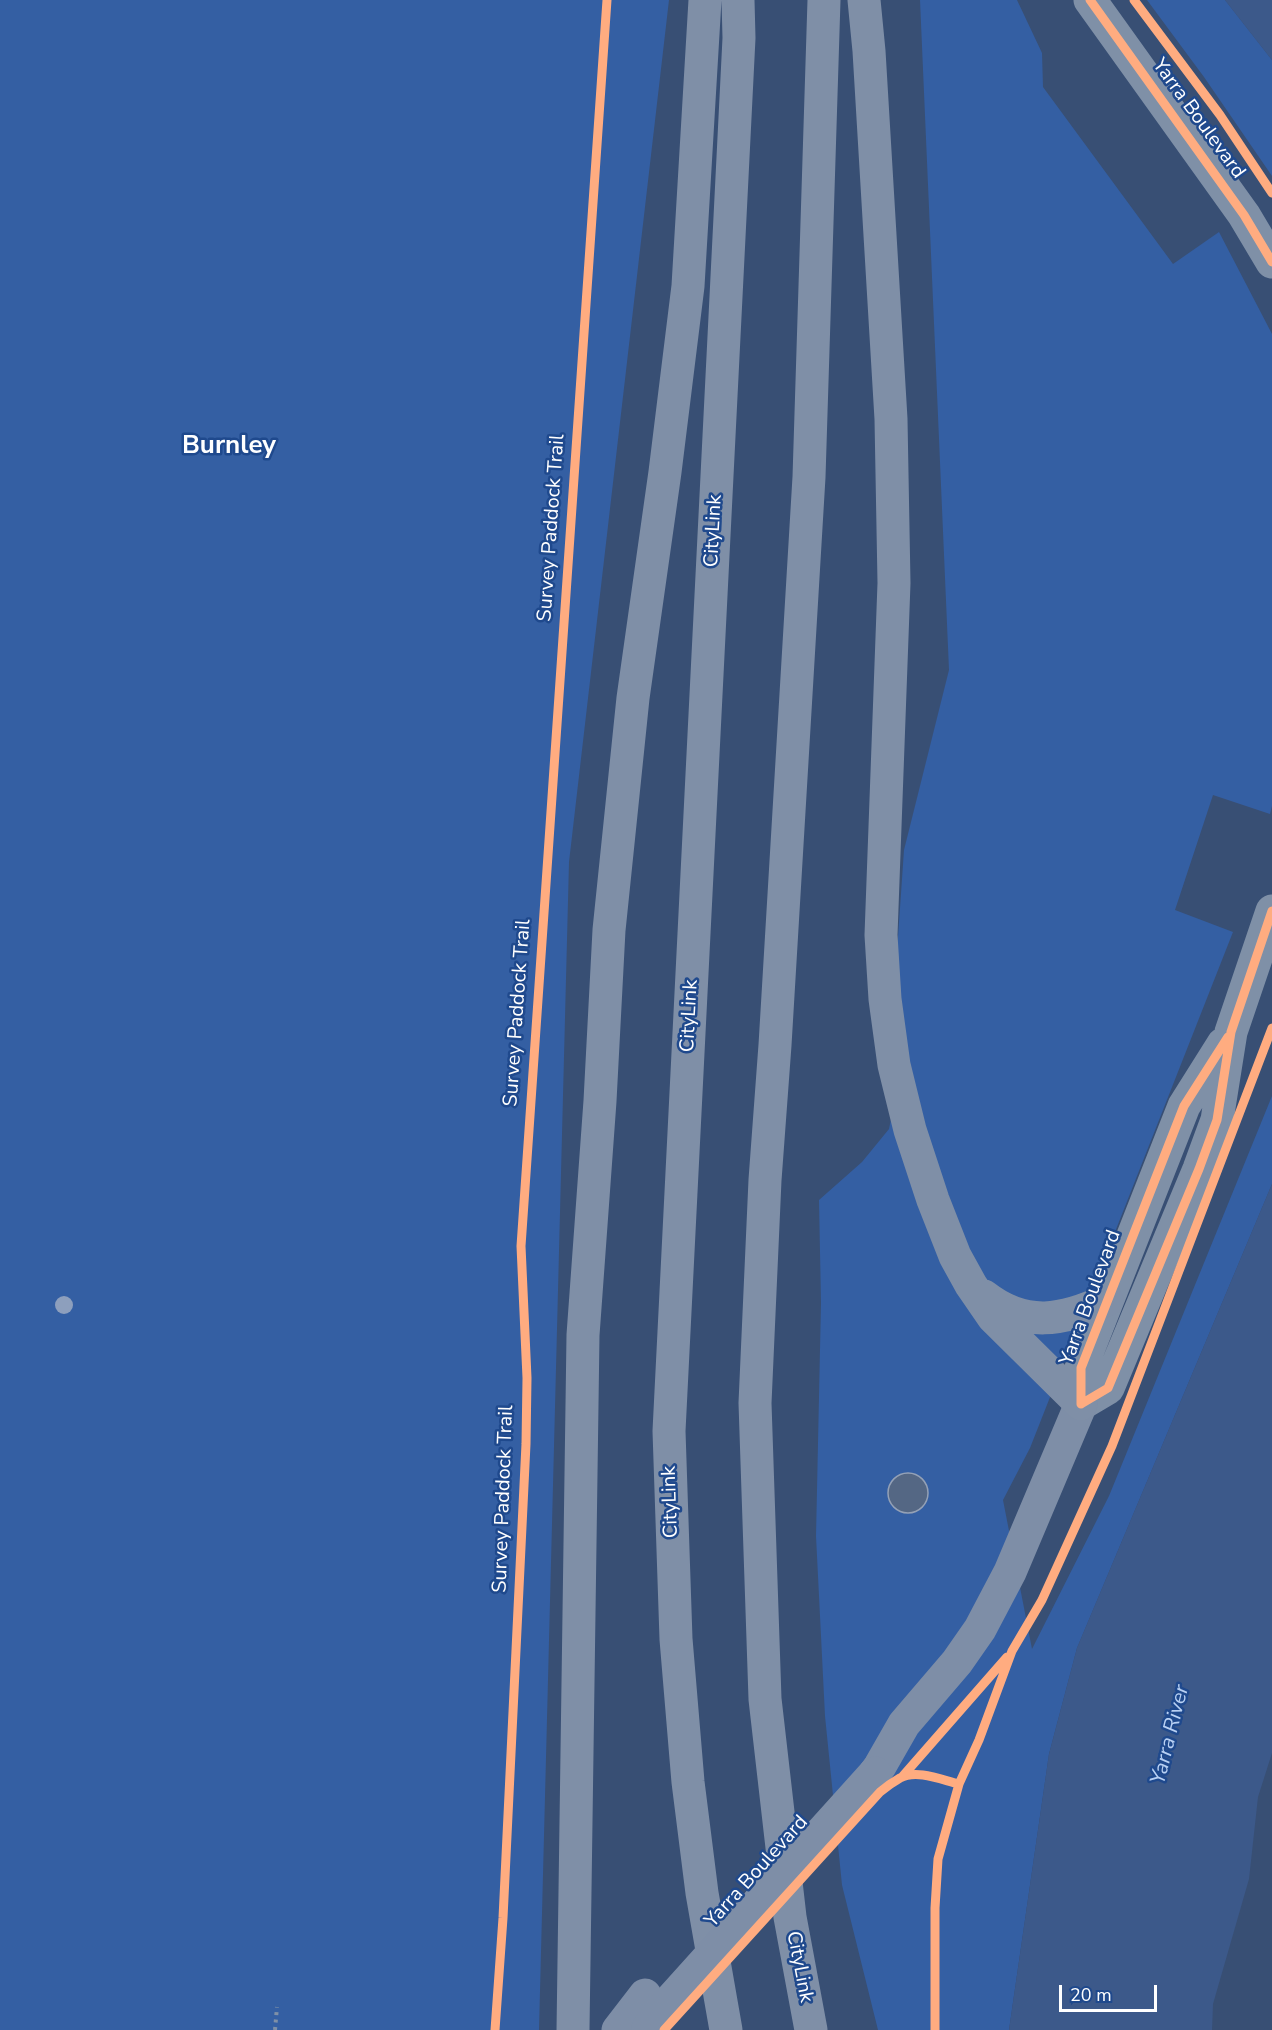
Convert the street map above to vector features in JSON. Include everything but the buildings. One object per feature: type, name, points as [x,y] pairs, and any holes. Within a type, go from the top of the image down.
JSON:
[{"type":"highway","points":[[573,2030],[583,1335],[600,1101],[609,930],[633,698],[665,472],[688,286],[705,0]]},
{"type":"highway","name":"CityLink","points":[[726,2030],[702,1893],[688,1782],[676,1639],[669,1431],[739,38],[738,0]]},
{"type":"highway","name":"CityLink","points":[[811,2030],[790,1917],[765,1699],[755,1403],[765,1180],[809,477],[824,0]]},
{"type":"highway","points":[[864,0],[871,75],[891,430],[894,583],[881,935],[885,999],[894,1065],[910,1130],[933,1200],[955,1256],[993,1317],[1081,1404]]},
{"type":"highway","points":[[971,1285],[996,1305],[1017,1315],[1036,1318],[1061,1318],[1085,1311],[1107,1300]]},
{"type":"main road","name":"Yarra Boulevard","points":[[637,2029],[666,2005],[957,1662],[980,1629],[1011,1572],[1081,1404]]},
{"type":"main road","name":"Yarra Boulevard","points":[[637,2029],[645,1995],[872,1761]]},
{"type":"street","name":"Yarra Boulevard","points":[[1090,0],[1238,206],[1272,262]]},
{"type":"street","name":"Yarra Boulevard","points":[[1081,1404],[1108,1388],[1199,1169],[1217,1120],[1231,1032],[1272,911]]},
{"type":"street","name":"Yarra Boulevard","points":[[1081,1404],[1081,1368],[1184,1106],[1231,1032]]},
{"type":"path","points":[[275,2030],[277,2007]]},
{"type":"shaded area","points":[[0,0],[669,0],[569,862],[539,2030],[0,2030]]},
{"type":"shaded area","points":[[920,0],[1017,0],[1042,53],[1043,87],[1173,264],[1219,232],[1272,334],[1272,806],[1270,814],[1213,795],[1175,910],[1233,932],[1030,1448],[1003,1500],[1032,1649],[1109,1496],[1272,1096],[1272,1184],[1077,1648],[1049,1754],[1009,2030],[878,2030],[842,1885],[825,1716],[816,1536],[821,1303],[819,1200],[862,1162],[889,1129],[904,1055],[896,966],[904,850],[949,670]]},
{"type":"shaded area","points":[[1147,0],[1225,0],[1272,60],[1272,176],[1204,77]]},
{"type":"water","points":[[1225,0],[1272,0],[1272,60]]},
{"type":"water","name":"Yarra River","points":[[1272,1184],[1272,1753],[1258,1797],[1249,1879],[1213,2004],[1212,2030],[1009,2030],[1049,1754],[1077,1648]]},
{"type":"cycle path","name":"Survey Paddock Trail","points":[[495,2030],[503,1918],[526,1444],[527,1378],[521,1246],[607,0]]},
{"type":"cycle path","points":[[1090,0],[1244,215],[1272,262]]},
{"type":"cycle path","points":[[1134,0],[1220,115],[1272,193]]},
{"type":"cycle path","points":[[1081,1404],[1108,1388],[1199,1169],[1217,1120],[1231,1032],[1272,911]]},
{"type":"cycle path","points":[[935,2030],[935,1908],[938,1859],[959,1784],[979,1740],[1012,1651],[1042,1600],[1112,1446],[1272,1028]]},
{"type":"cycle path","points":[[1081,1404],[1081,1368],[1184,1106],[1228,1037]]},
{"type":"cycle path","points":[[902,1777],[1007,1657]]},
{"type":"cycle path","points":[[664,2030],[880,1792],[900,1778],[914,1775],[930,1776],[959,1784]]},
{"type":"district","name":"Burnley","points":[[229,447]]}]
